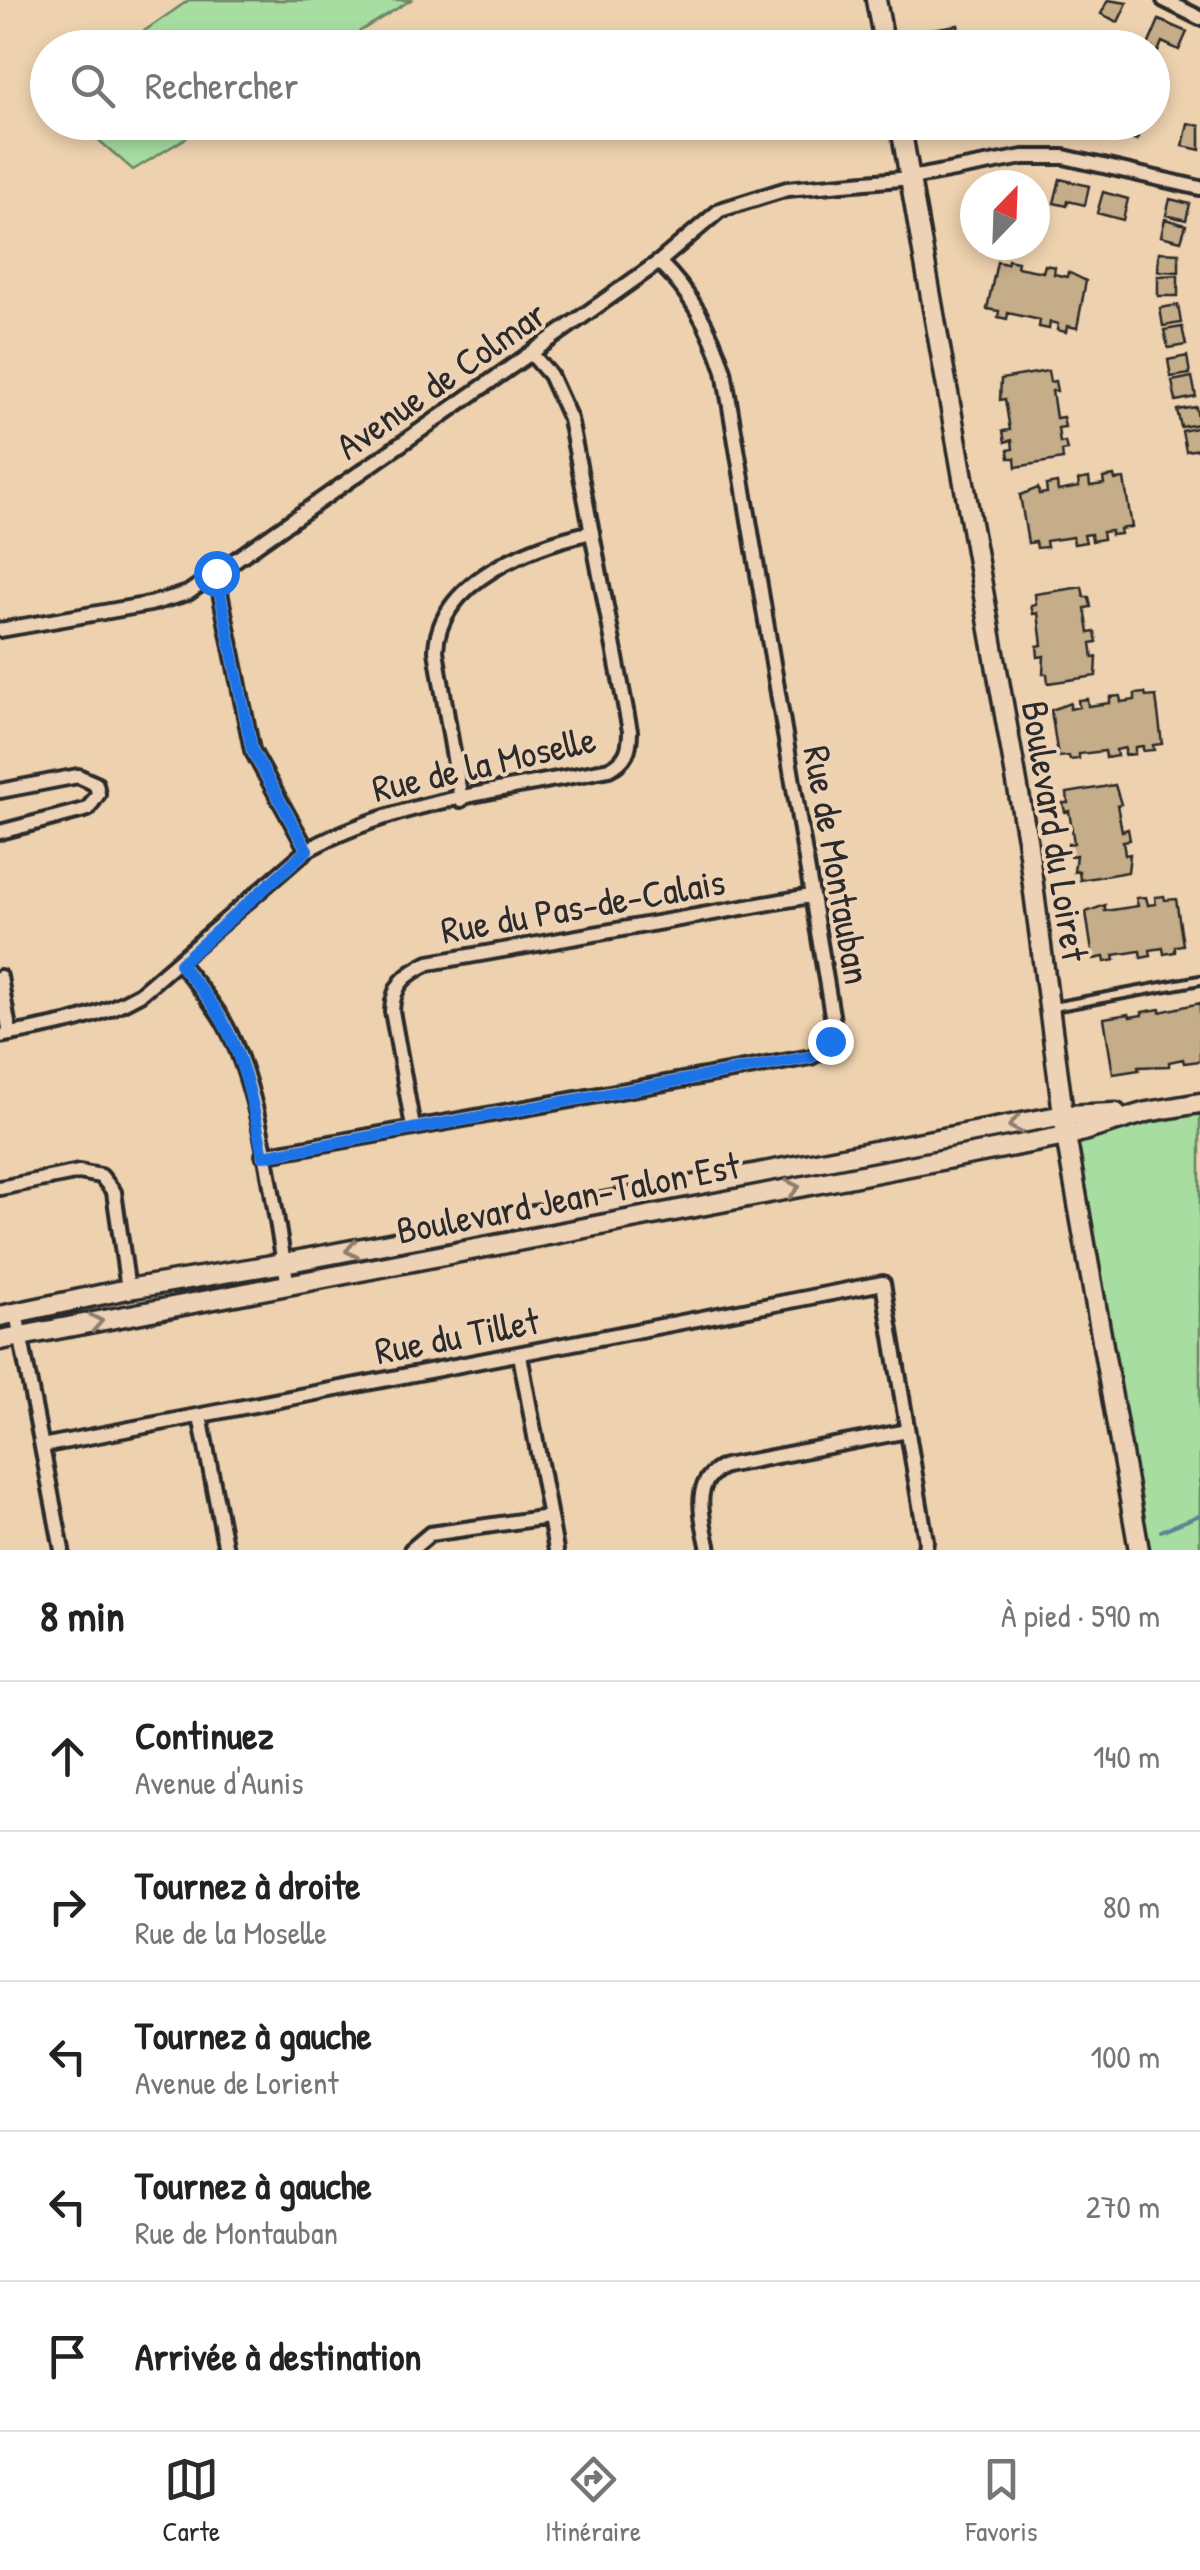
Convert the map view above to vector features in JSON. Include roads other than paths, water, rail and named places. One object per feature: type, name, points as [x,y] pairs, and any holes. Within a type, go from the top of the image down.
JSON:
[{"type":"street","points":[[876,0],[882,30]]},
{"type":"street","points":[[1164,0],[1200,18]]},
{"type":"street","name":"Boulevard du Loiret","points":[[903,140],[1026,839],[1066,1136],[1139,1550]]},
{"type":"street","name":"Avenue de Colmar","points":[[0,630],[150,604],[188,593],[532,354],[659,262],[720,210],[752,198],[788,189],[910,178],[1023,157],[1064,156],[1200,188]]},
{"type":"street","name":"Rue de Montauban","points":[[263,1156],[792,1060],[822,1052],[834,1027],[724,372],[713,337],[694,303],[659,262]]},
{"type":"street","name":"Rue de la Moselle","points":[[5,1035],[76,1023],[108,1012],[140,994],[180,964],[307,850],[374,819],[608,769],[625,758],[630,731],[570,420],[561,394],[532,354]]},
{"type":"street","points":[[461,800],[436,651],[442,620],[451,606],[480,580],[517,556],[548,541],[592,532]]},
{"type":"street","points":[[216,573],[252,750],[307,850]]},
{"type":"street","points":[[0,791],[78,776],[96,784],[98,794],[88,809],[0,832]]},
{"type":"street","name":"Rue du Pas-de-Calais","points":[[413,1127],[392,1011],[392,995],[409,973],[428,963],[810,896]]},
{"type":"street","points":[[180,964],[214,1006],[234,1043],[250,1090],[288,1285]]},
{"type":"street","points":[[0,978],[5,1035]]},
{"type":"street","name":"Boulevard Jean-Talon Est","points":[[0,1340],[1066,1136],[1147,1112],[1200,1102]]},
{"type":"street","name":"Boulevard Jean-Talon Est","points":[[8,1315],[128,1289],[1064,1116],[1147,1112]]},
{"type":"street","points":[[0,1188],[79,1172],[101,1176],[114,1192],[128,1289]]},
{"type":"street","name":"Rue du Tillet","points":[[42,1446],[883,1283],[907,1431]]},
{"type":"street","points":[[8,1315],[21,1336],[62,1550]]},
{"type":"street","points":[[520,1355],[556,1550]]},
{"type":"street","points":[[200,1416],[226,1550]]},
{"type":"street","points":[[709,1550],[700,1501],[705,1478],[712,1471],[907,1431],[925,1550]]},
{"type":"street","points":[[411,1550],[430,1534],[550,1516]]},
{"type":"lane","points":[[1049,1008],[1200,980]]},
{"type":"waterway","points":[[1161,1531],[1200,1515]]}]
